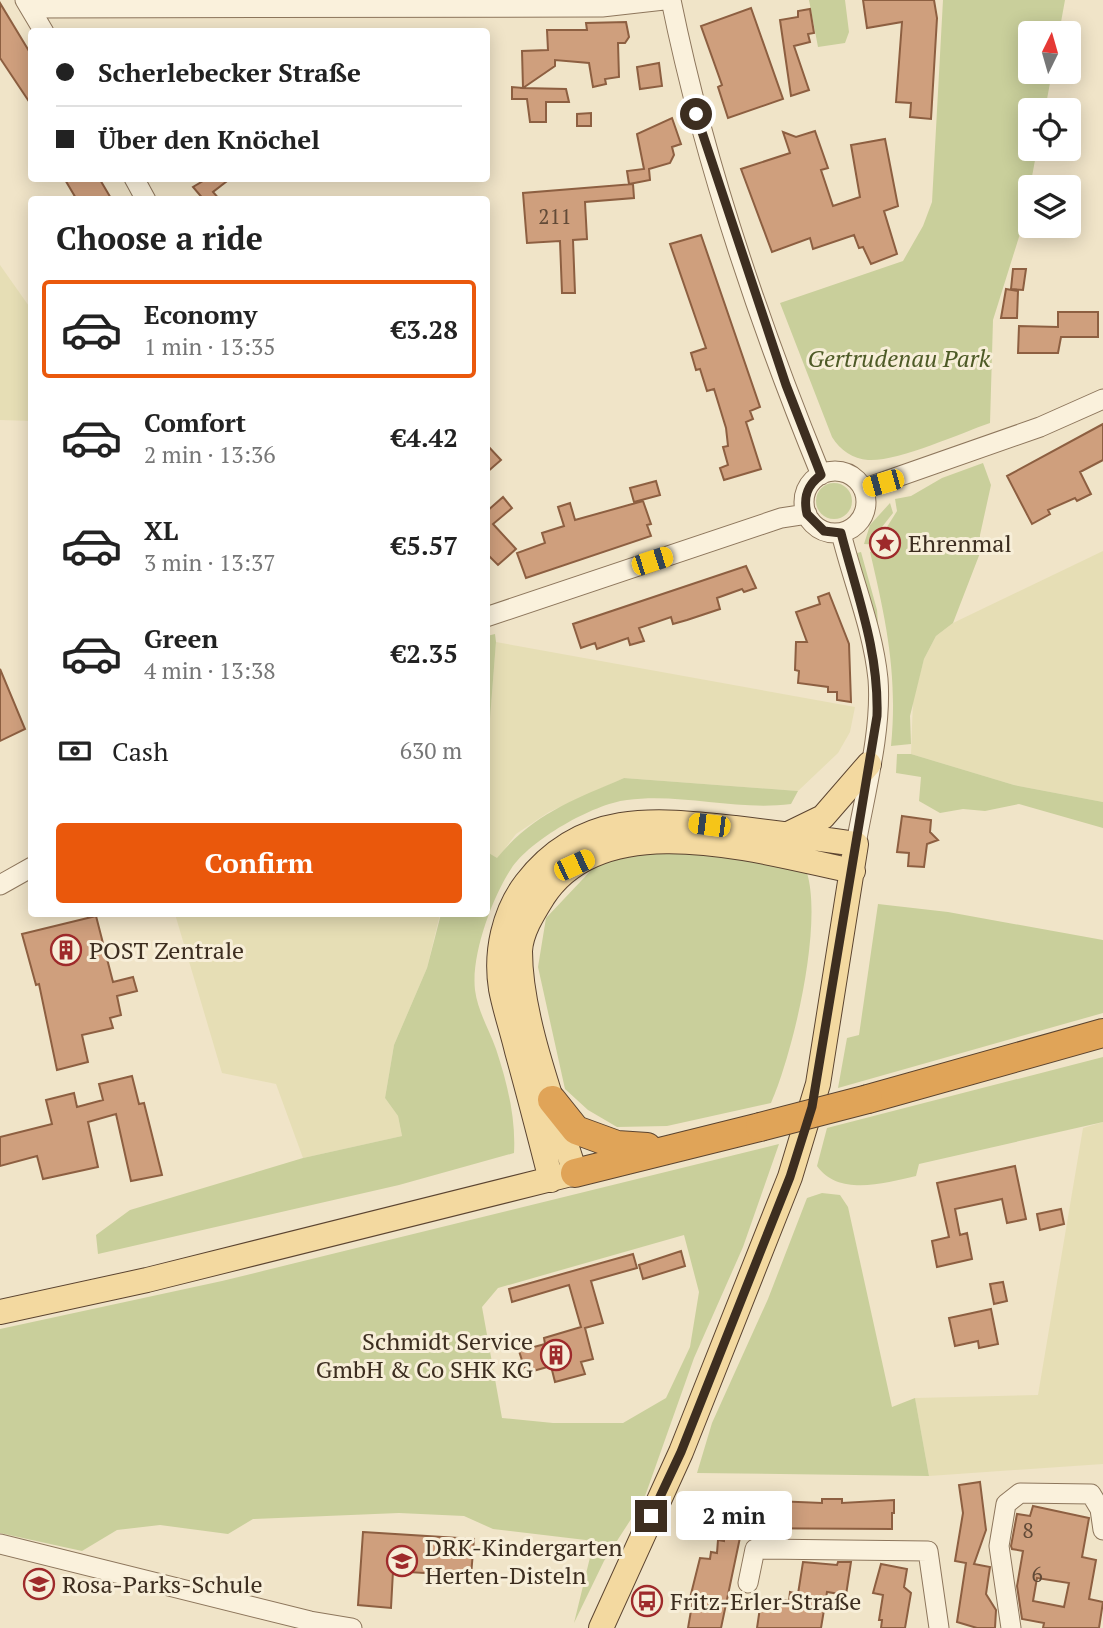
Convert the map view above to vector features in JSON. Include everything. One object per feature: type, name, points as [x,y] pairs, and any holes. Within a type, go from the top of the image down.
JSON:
[{"type":"highway","points":[[563,1176],[868,1099],[1103,1033]]},
{"type":"highway","points":[[552,1100],[576,1130],[596,1140],[636,1148],[689,1144]]},
{"type":"main road","points":[[788,834],[823,817],[869,764]]},
{"type":"main road","points":[[563,1176],[501,988],[500,948],[506,920],[518,894],[558,850],[584,835],[626,822],[685,822],[856,844],[818,1084],[794,1165],[681,1452],[601,1628]]},
{"type":"main road","points":[[563,1176],[552,1100],[522,986],[520,947],[531,916],[548,890],[574,865],[629,844],[660,840],[743,849],[853,871]]},
{"type":"main road","points":[[0,1312],[147,1280],[563,1176]]},
{"type":"street","points":[[42,28],[28,4],[602,7],[664,0]]},
{"type":"street","points":[[671,0],[702,140],[789,394],[821,475]]},
{"type":"street","points":[[863,489],[1040,427],[1103,399]]},
{"type":"street","points":[[840,472],[857,481],[863,489],[864,511],[859,521],[841,533],[824,531],[807,514],[805,496],[814,480],[821,475],[840,472]]},
{"type":"street","points":[[490,610],[781,518],[807,514]]},
{"type":"street","points":[[841,533],[867,622],[878,681],[877,716],[856,844]]},
{"type":"street","points":[[0,885],[28,869]]},
{"type":"street","points":[[1011,1628],[999,1546],[1006,1504],[1020,1493],[1091,1494],[1100,1509],[1103,1530]]},
{"type":"street","points":[[0,1544],[310,1621],[352,1628]]},
{"type":"street","points":[[748,1583],[755,1549],[928,1551],[939,1628]]},
{"type":"shaded area","points":[[0,265],[28,305],[28,421],[0,420]]},
{"type":"shaded area","points":[[1103,551],[1103,802],[1014,785],[911,754],[913,701],[924,659],[936,636],[953,623]]},
{"type":"shaded area","points":[[496,642],[855,707],[850,732],[838,753],[798,791],[624,778],[549,812],[516,834],[497,859],[490,855],[490,719]]},
{"type":"shaded area","points":[[176,917],[439,917],[427,968],[394,1045],[385,1098],[398,1116],[402,1136],[303,1158],[276,1084],[222,1073]]},
{"type":"shaded area","points":[[1103,1122],[1103,1464],[929,1476],[915,1398],[1038,1395],[1083,1128]]},
{"type":"green space","points":[[809,0],[845,0],[849,32],[845,43],[818,47]]},
{"type":"green space","name":"Gertrudenau Park","points":[[943,0],[1065,0],[1061,21],[1018,21],[1018,84],[1050,84],[1047,98],[1018,98],[1018,161],[1035,161],[1032,175],[1018,175],[1019,238],[993,320],[990,423],[912,452],[880,459],[857,458],[847,453],[832,437],[780,303],[903,261],[923,226],[932,202]]},
{"type":"green space","points":[[983,463],[991,485],[980,535],[980,553],[953,623],[936,636],[924,659],[910,716],[911,744],[891,746],[892,671],[870,552],[882,548],[887,527],[897,511],[895,499],[911,496],[942,478]]},
{"type":"green space","points":[[834,483],[847,488],[852,501],[847,514],[834,519],[821,514],[816,501],[821,488]]},
{"type":"green space","points":[[890,503],[893,513],[882,527],[877,545],[864,544],[870,525]]},
{"type":"green space","points":[[861,552],[877,610],[879,638],[857,553]]},
{"type":"green space","points":[[495,634],[496,642],[490,719],[490,635]]},
{"type":"green space","points":[[897,754],[911,754],[1014,785],[1103,802],[1103,828],[1019,804],[985,811],[963,809],[940,813],[919,801],[921,777],[896,773]]},
{"type":"green space","points":[[624,778],[798,791],[791,804],[770,806],[648,798],[597,808],[547,835],[520,858],[504,881],[490,912],[490,854],[497,858],[525,830],[571,801]]},
{"type":"green space","points":[[722,852],[807,873],[811,896],[808,956],[796,1022],[780,1081],[771,1103],[667,1126],[617,1127],[588,1110],[565,1089],[538,967],[546,918],[598,863],[622,853]]},
{"type":"green space","points":[[878,904],[948,912],[1103,940],[1103,1013],[838,1088],[847,1038],[859,1035]]},
{"type":"green space","points":[[440,917],[488,917],[476,960],[475,990],[507,1087],[514,1127],[514,1153],[399,1185],[98,1254],[96,1235],[130,1210],[303,1158],[402,1136],[398,1116],[385,1098],[394,1045],[427,968]]},
{"type":"green space","points":[[1103,1057],[1103,1122],[919,1164],[916,1176],[877,1184],[850,1185],[837,1182],[826,1176],[817,1166],[827,1128]]},
{"type":"green space","points":[[779,1144],[743,1247],[694,1358],[644,1499],[604,1561],[574,1623],[594,1541],[493,1529],[464,1516],[399,1513],[253,1519],[228,1534],[160,1525],[117,1530],[82,1551],[0,1533],[0,1329],[222,1281]],"holes":[[[684,1235],[699,1292],[690,1347],[666,1398],[623,1423],[553,1423],[502,1418],[482,1307],[498,1288]]]},
{"type":"green space","points":[[822,1193],[840,1195],[848,1207],[892,1407],[915,1398],[929,1476],[697,1473],[712,1423],[768,1299],[807,1198]]},
{"type":"building","points":[[863,0],[934,0],[937,18],[931,119],[910,117],[911,103],[896,102],[902,22],[867,28]]},
{"type":"building","points":[[0,3],[28,49],[28,100],[0,58]]},
{"type":"building","points":[[751,8],[783,99],[728,118],[718,87],[722,85],[701,26]]},
{"type":"building","points":[[810,9],[814,33],[808,34],[810,42],[794,46],[809,90],[791,96],[780,20],[798,17],[798,11]]},
{"type":"building","points":[[626,22],[629,37],[625,43],[618,43],[619,77],[605,79],[606,84],[593,87],[589,63],[555,60],[555,66],[523,88],[522,51],[548,50],[547,30],[587,30],[586,23]]},
{"type":"building","points":[[659,63],[662,86],[640,89],[637,67]]},
{"type":"building","points":[[512,87],[566,89],[569,102],[546,102],[546,122],[530,122],[527,99],[512,99]]},
{"type":"building","points":[[591,113],[591,126],[577,126],[577,114]]},
{"type":"building","points":[[672,118],[681,144],[672,147],[674,155],[670,163],[649,169],[650,180],[629,184],[627,171],[644,169],[637,134]]},
{"type":"building","points":[[815,131],[828,168],[821,170],[833,206],[860,197],[851,145],[885,139],[898,206],[884,211],[897,254],[871,264],[863,247],[859,248],[854,235],[813,249],[810,238],[772,252],[741,169],[790,153],[783,132],[796,137]]},
{"type":"building","points":[[66,182],[101,182],[110,196],[75,196]]},
{"type":"building","points":[[201,182],[226,182],[213,192],[216,196],[201,196],[193,187]]},
{"type":"building","points":[[633,184],[634,198],[585,202],[587,239],[573,240],[575,293],[562,293],[560,241],[527,243],[523,193]]},
{"type":"building","points":[[701,235],[760,407],[750,411],[753,419],[746,422],[761,469],[724,480],[720,468],[728,465],[723,447],[728,446],[726,428],[714,389],[707,391],[700,369],[696,370],[691,353],[706,348],[670,244]]},
{"type":"building","points":[[1013,269],[1026,269],[1023,290],[1011,289]]},
{"type":"building","points":[[1006,289],[1018,291],[1017,318],[1001,318]]},
{"type":"building","points":[[1058,312],[1098,312],[1098,337],[1061,337],[1058,353],[1018,353],[1019,326],[1058,327]]},
{"type":"building","points":[[1103,424],[1103,460],[1080,472],[1091,494],[1048,510],[1050,514],[1032,524],[1007,476]]},
{"type":"building","points":[[490,448],[501,460],[490,470]]},
{"type":"building","points":[[656,481],[660,495],[634,502],[630,488]]},
{"type":"building","points":[[503,497],[512,508],[493,524],[516,549],[498,565],[490,557],[490,508]]},
{"type":"building","points":[[643,501],[651,524],[647,525],[651,536],[526,578],[517,553],[545,543],[542,533],[564,526],[558,507],[570,503],[575,520]]},
{"type":"building","points":[[746,566],[756,588],[744,592],[742,589],[717,598],[720,609],[673,624],[671,617],[639,628],[644,641],[630,645],[628,638],[597,649],[595,643],[581,648],[573,624]]},
{"type":"building","points":[[829,593],[849,644],[851,702],[837,700],[837,692],[828,692],[828,687],[798,683],[799,671],[795,670],[796,642],[807,642],[796,612],[820,604],[818,597]]},
{"type":"building","points":[[0,669],[25,729],[0,741]]},
{"type":"building","points":[[902,816],[931,820],[930,832],[938,840],[927,844],[924,867],[908,866],[909,853],[897,852]]},
{"type":"building","points":[[96,917],[113,982],[133,977],[137,991],[117,996],[121,1015],[110,1018],[113,1028],[82,1035],[88,1062],[57,1070],[39,984],[36,985],[22,934]]},
{"type":"building","points":[[132,1076],[139,1104],[144,1103],[162,1175],[131,1181],[116,1114],[88,1122],[98,1167],[43,1179],[37,1156],[0,1166],[0,1137],[52,1124],[46,1100],[74,1093],[77,1107],[103,1100],[99,1084]]},
{"type":"building","points":[[1015,1166],[1026,1219],[1007,1223],[1002,1199],[955,1209],[960,1235],[967,1233],[972,1259],[937,1267],[932,1241],[949,1237],[937,1183]]},
{"type":"building","points":[[1061,1209],[1064,1224],[1040,1230],[1037,1214]]},
{"type":"building","points":[[681,1251],[685,1266],[643,1279],[639,1265]]},
{"type":"building","points":[[633,1254],[637,1268],[591,1281],[603,1323],[585,1328],[593,1359],[581,1362],[585,1374],[555,1382],[551,1366],[526,1373],[519,1351],[545,1344],[544,1338],[581,1327],[569,1285],[512,1302],[509,1289]]},
{"type":"building","points":[[1003,1282],[1007,1301],[994,1304],[990,1284]]},
{"type":"building","points":[[991,1309],[998,1344],[979,1348],[978,1341],[955,1346],[949,1318]]},
{"type":"building","points":[[980,1482],[986,1530],[974,1564],[990,1567],[986,1594],[996,1610],[995,1628],[977,1628],[957,1622],[966,1563],[955,1561],[963,1513],[959,1485]]},
{"type":"building","points":[[724,1499],[822,1503],[822,1499],[842,1499],[842,1503],[894,1500],[892,1529],[742,1528],[721,1628],[688,1628],[693,1599],[690,1598],[700,1558],[710,1559],[711,1552],[717,1553],[718,1540],[724,1541]]},
{"type":"building","points":[[1033,1506],[1089,1518],[1082,1557],[1096,1560],[1089,1599],[1103,1602],[1099,1628],[1043,1628],[1044,1623],[1022,1619],[1017,1586],[1023,1551],[1012,1549],[1011,1546],[1017,1514],[1030,1516]],"holes":[[[1037,1578],[1069,1583],[1064,1607],[1033,1601]]]},
{"type":"building","points":[[363,1532],[474,1539],[471,1576],[393,1571],[391,1608],[358,1605]]},
{"type":"building","points":[[803,1562],[837,1565],[838,1562],[851,1562],[846,1595],[827,1592],[821,1628],[757,1628],[761,1601],[781,1604],[781,1600],[789,1601],[790,1592],[798,1594]]},
{"type":"building","points":[[881,1564],[907,1569],[904,1587],[911,1593],[905,1628],[881,1628],[882,1620],[879,1620],[883,1595],[873,1593]]},
{"type":"place","name":"Ehrenmal","points":[[885,543]]},
{"type":"place","name":"POST Zentrale","points":[[66,950]]},
{"type":"place","name":"Schmidt Service GmbH & Co SHK KG","points":[[556,1355]]},
{"type":"place","name":"DRK-Kindergarten Herten-Disteln","points":[[402,1561]]},
{"type":"place","name":"Rosa-Parks-Schule","points":[[39,1584]]},
{"type":"place","name":"Fritz-Erler-Straße","points":[[647,1601]]},
{"type":"route","points":[[651,1516],[681,1452],[790,1177],[812,1107],[818,1084],[877,716],[878,681],[874,651],[841,533],[824,531],[811,521],[807,514],[805,496],[808,487],[821,475],[792,403],[702,140],[696,114]]}]
